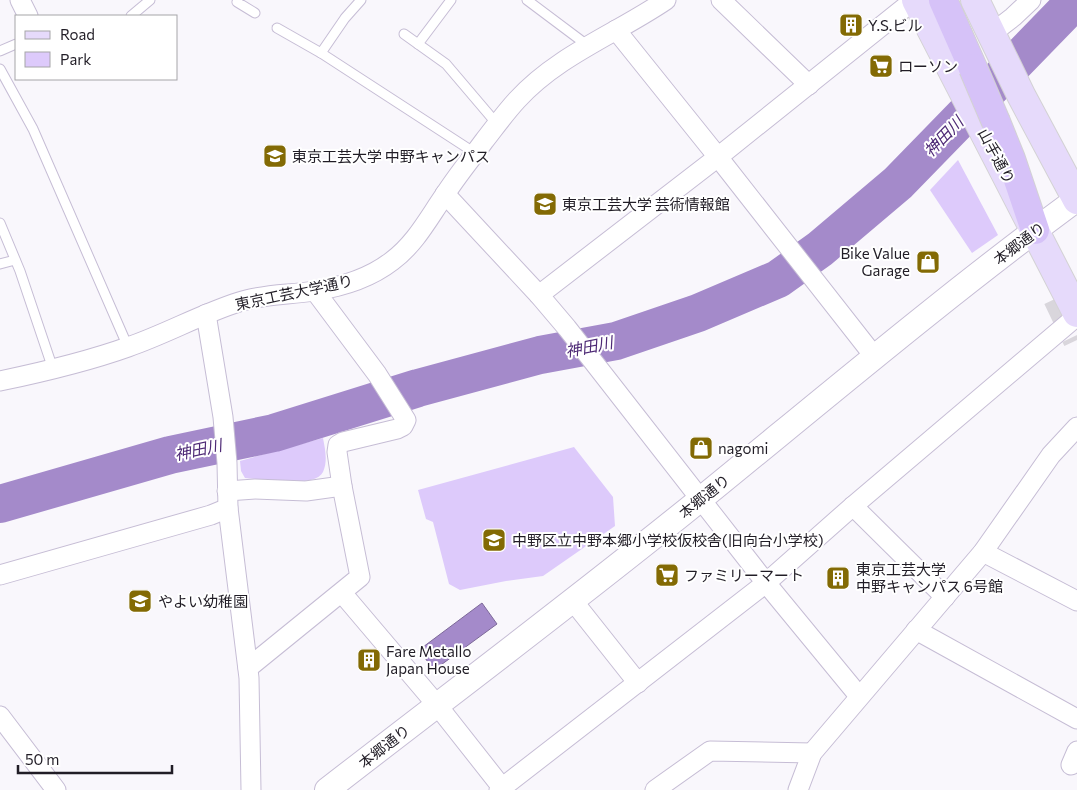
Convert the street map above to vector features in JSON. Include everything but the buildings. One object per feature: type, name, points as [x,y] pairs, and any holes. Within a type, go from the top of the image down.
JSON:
[{"type":"highway","points":[[943,0],[966,75],[990,127],[1011,159],[1035,230]]},
{"type":"main road","points":[[915,0],[966,75]]},
{"type":"main road","points":[[974,0],[1021,95],[1077,199]]},
{"type":"main road","points":[[1035,230],[1077,314]]},
{"type":"street","points":[[20,0],[28,15]]},
{"type":"street","points":[[721,0],[809,85]]},
{"type":"street","points":[[539,296],[718,157],[915,0]]},
{"type":"street","points":[[993,39],[1030,0]]},
{"type":"street","name":"東京工芸大学通り","points":[[0,382],[53,370],[128,347],[241,301],[278,294],[314,291],[354,281],[378,272],[408,247],[475,153],[517,99],[551,70],[587,45],[616,30],[658,2]]},
{"type":"street","points":[[616,30],[874,356]]},
{"type":"street","points":[[445,194],[567,328],[766,582],[859,696]]},
{"type":"street","name":"本郷通り","points":[[327,790],[573,601],[701,499],[874,356],[1077,199]]},
{"type":"street","points":[[248,668],[360,577],[342,486],[337,452],[338,446],[343,442],[397,429],[403,426],[406,420],[380,378],[314,291]]},
{"type":"street","points":[[206,314],[223,420],[227,463],[222,505],[248,668],[251,790]]},
{"type":"street","points":[[342,592],[436,705],[502,789],[766,582],[1077,314]]},
{"type":"street","points":[[798,790],[812,753],[983,552],[1051,455],[1077,428]]},
{"type":"street","points":[[0,575],[222,505],[255,489],[306,491],[342,486]]},
{"type":"street","points":[[853,506],[945,597]]},
{"type":"street","points":[[983,552],[1077,601]]},
{"type":"street","points":[[573,601],[638,682]]},
{"type":"street","points":[[916,630],[1077,720]]},
{"type":"street","points":[[0,716],[56,790]]},
{"type":"street","points":[[663,788],[710,751],[812,753]]},
{"type":"lane","points":[[131,15],[150,0]]},
{"type":"lane","points":[[238,0],[237,2],[255,13]]},
{"type":"lane","points":[[321,53],[345,18],[361,0]]},
{"type":"lane","points":[[418,44],[451,0]]},
{"type":"lane","points":[[527,0],[587,45]]},
{"type":"lane","points":[[277,28],[321,53],[475,153]]},
{"type":"lane","points":[[404,34],[446,64],[497,124]]},
{"type":"lane","points":[[0,51],[15,44]]},
{"type":"lane","points":[[0,69],[33,128],[128,347]]},
{"type":"lane","points":[[0,224],[15,260],[53,370]]},
{"type":"lane","points":[[0,264],[15,260]]},
{"type":"green space","points":[[958,160],[998,235],[972,253],[930,190]]},
{"type":"green space","points":[[323,438],[326,455],[325,464],[323,472],[318,477],[299,482],[287,482],[245,478],[241,471],[240,461]]},
{"type":"green space","points":[[574,447],[613,497],[615,526],[543,576],[460,590],[449,584],[433,522],[426,519],[418,490]]},
{"type":"shaded area","points":[[482,603],[497,624],[434,670],[419,650]]},
{"type":"waterway","name":"神田川","points":[[0,504],[170,455],[274,433],[418,388],[540,355],[616,341],[698,313],[778,279],[820,249],[898,183],[1076,0]]},
{"type":"tunnel","points":[[1057,298],[1077,340]]},
{"type":"place","name":"Y.S.ビル","points":[[851,25]]},
{"type":"place","name":"ローソン","points":[[881,66]]},
{"type":"place","name":"東京工芸大学 中野キャンパス","points":[[275,156]]},
{"type":"place","name":"東京工芸大学 芸術情報館","points":[[545,204]]},
{"type":"place","name":"Bike Value Garage","points":[[928,262]]},
{"type":"place","name":"nagomi","points":[[701,448]]},
{"type":"place","name":"中野区立中野本郷小学校仮校舎(旧向台小学校)","points":[[494,540]]},
{"type":"place","name":"ファミリーマート","points":[[667,575]]},
{"type":"place","name":"東京工芸大学 中野キャンパス 6号館","points":[[838,578]]},
{"type":"place","name":"やよい幼稚園","points":[[140,601]]},
{"type":"place","name":"Fare Metallo Japan House","points":[[369,660]]}]
